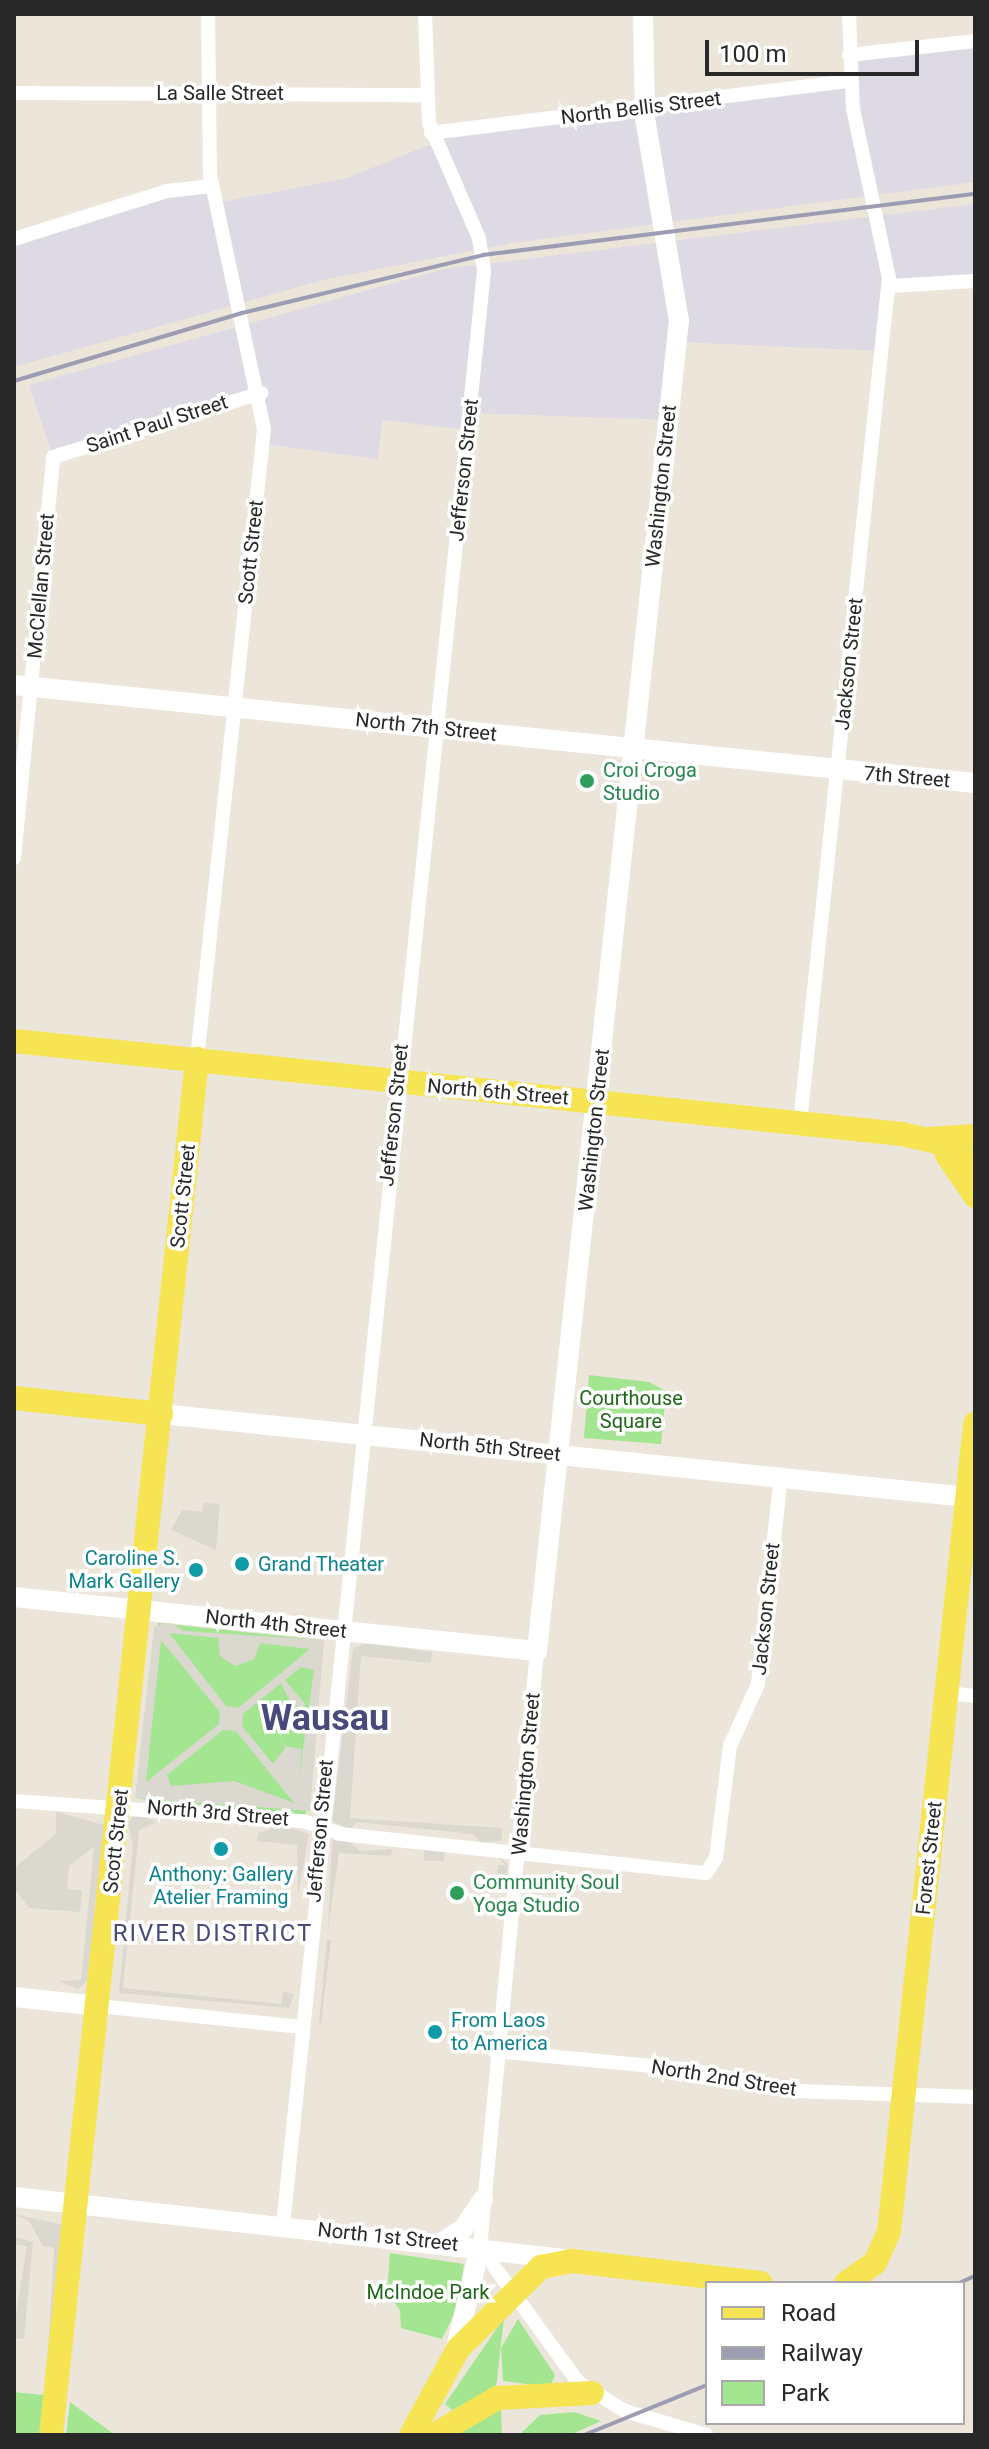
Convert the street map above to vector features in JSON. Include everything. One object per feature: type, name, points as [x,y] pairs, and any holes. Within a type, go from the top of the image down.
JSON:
[{"type":"main road","name":"North 6th Street","points":[[14,1041],[929,1139],[975,1165]]},
{"type":"main road","name":"Scott Street","points":[[51,2435],[78,2204],[197,1059]]},
{"type":"main road","points":[[929,1139],[975,1136]]},
{"type":"main road","points":[[929,1139],[975,1196]]},
{"type":"main road","name":"North 5th Street","points":[[14,1398],[161,1414]]},
{"type":"main road","name":"Forest Street","points":[[851,2281],[886,2245],[906,2091],[947,1693],[971,1498],[975,1424]]},
{"type":"main road","points":[[411,2435],[455,2353],[513,2288],[541,2267],[572,2261]]},
{"type":"main road","name":"North 1st Street","points":[[572,2261],[744,2281]]},
{"type":"main road","points":[[434,2435],[497,2398],[592,2393]]},
{"type":"street","name":"Scott Street","points":[[197,1059],[264,429],[261,393],[212,186],[208,14]]},
{"type":"street","name":"Jefferson Street","points":[[283,2226],[340,1630],[484,263],[431,133],[425,95],[425,14]]},
{"type":"street","name":"Washington Street","points":[[480,2247],[494,2051],[519,1853],[537,1651],[679,321],[644,108],[643,14]]},
{"type":"street","name":"Jackson Street","points":[[800,1123],[889,286],[877,206],[850,81],[849,14]]},
{"type":"street","points":[[849,55],[975,41]]},
{"type":"street","name":"North Bellis Street","points":[[431,133],[850,81]]},
{"type":"street","name":"La Salle Street","points":[[14,93],[425,95]]},
{"type":"street","points":[[14,239],[162,192],[212,186]]},
{"type":"street","points":[[889,286],[975,281]]},
{"type":"street","name":"Saint Paul Street","points":[[53,457],[261,393]]},
{"type":"street","name":"McClellan Street","points":[[14,858],[23,686],[53,457]]},
{"type":"street","name":"North 7th Street","points":[[23,686],[838,770]]},
{"type":"street","name":"7th Street","points":[[838,770],[975,783]]},
{"type":"street","name":"North 5th Street","points":[[161,1414],[971,1498]]},
{"type":"street","name":"Jackson Street","points":[[706,1873],[716,1858],[730,1746],[758,1684],[781,1477]]},
{"type":"street","name":"North 4th Street","points":[[14,1597],[537,1651]]},
{"type":"street","points":[[947,1693],[975,1696]]},
{"type":"street","name":"North 3rd Street","points":[[14,1801],[119,1810],[140,1805],[321,1825],[340,1834],[706,1873]]},
{"type":"street","points":[[14,1997],[302,2027]]},
{"type":"street","name":"North 2nd Street","points":[[494,2051],[686,2069],[795,2091],[906,2091],[975,2097]]},
{"type":"street","name":"North 1st Street","points":[[14,2197],[443,2242],[572,2261]]},
{"type":"street","points":[[443,2242],[461,2232],[483,2199]]},
{"type":"street","points":[[480,2247],[513,2288],[549,2352],[592,2393],[634,2414],[707,2435]]},
{"type":"street","points":[[455,2353],[480,2247]]},
{"type":"shaded area","points":[[975,41],[975,182],[512,243],[327,279],[14,367],[14,239],[212,186],[217,203],[347,178],[434,143],[431,133],[850,82],[849,55]]},
{"type":"shaded area","points":[[975,204],[975,281],[889,287],[883,351],[678,342],[668,420],[470,413],[468,430],[382,420],[378,459],[263,444],[261,394],[53,457],[29,385],[444,269]]},
{"type":"shaded area","points":[[204,1503],[220,1504],[216,1550],[171,1530],[182,1510],[202,1512]]},
{"type":"shaded area","points":[[168,1622],[184,1631],[324,1640],[310,1811],[135,1798],[154,1627]],"holes":[[[169,1633],[218,1638],[220,1656],[235,1666],[254,1659],[260,1643],[310,1649],[238,1708],[226,1706]],[[161,1640],[220,1712],[219,1724],[146,1782]],[[301,1667],[314,1670],[298,1785],[302,1749],[285,1746],[283,1742],[285,1748],[273,1764],[242,1726],[243,1714],[281,1683],[290,1701],[276,1717],[278,1725],[285,1709],[306,1705],[285,1680]],[[223,1730],[236,1731],[294,1803],[234,1781],[171,1786],[167,1775]]]},
{"type":"shaded area","points":[[366,1643],[432,1652],[431,1663],[361,1656],[350,1818],[502,1828],[502,1840],[481,1843],[473,1834],[357,1822],[350,1829],[332,1821],[353,1649]]},
{"type":"shaded area","points":[[56,1812],[104,1825],[87,1981],[78,1989],[59,1981],[81,1980],[94,1847],[69,1866],[67,1889],[82,1891],[80,1912],[29,1908],[14,1888],[14,1868],[56,1834]]},
{"type":"shaded area","points":[[135,1812],[156,1822],[139,1830],[123,1988],[281,2004],[283,1992],[294,1994],[289,2008],[119,1993],[133,1845],[128,1824]]},
{"type":"shaded area","points":[[285,1825],[309,1834],[298,1896],[297,1845],[257,1841],[258,1833]]},
{"type":"shaded area","points":[[332,1840],[340,1840],[362,1842],[348,1841],[360,1851],[392,1849],[391,1856],[339,1853],[328,1930]]},
{"type":"shaded area","points":[[424,1849],[500,1858],[507,1863],[507,1875],[496,1885],[498,1865],[506,1865],[498,1858],[445,1852],[444,1861],[424,1861]]},
{"type":"shaded area","points":[[327,1940],[331,1940],[321,2024],[319,2023]]},
{"type":"shaded area","points":[[14,2214],[63,2225],[46,2382],[54,2248],[43,2246],[29,2221]]},
{"type":"shaded area","points":[[14,2237],[33,2242],[24,2339],[14,2338],[14,2325],[27,2246],[14,2244]]},
{"type":"green space","name":"Courthouse Square","points":[[589,1375],[649,1382],[666,1391],[661,1444],[584,1438]]},
{"type":"green space","points":[[158,1623],[324,1640],[306,1816],[139,1799]]},
{"type":"green space","name":"McIndoe Park","points":[[390,2253],[464,2264],[457,2308],[442,2339],[401,2328],[400,2310],[387,2293]]},
{"type":"green space","points":[[504,2318],[496,2388],[452,2410],[445,2404]]},
{"type":"green space","points":[[518,2319],[555,2375],[550,2387],[503,2381],[501,2348]]},
{"type":"green space","points":[[14,2392],[44,2395],[40,2435],[14,2435]]},
{"type":"green space","points":[[70,2402],[115,2435],[66,2435]]},
{"type":"green space","points":[[501,2408],[502,2435],[441,2435]]},
{"type":"green space","points":[[574,2412],[601,2421],[570,2435],[519,2435],[540,2415]]},
{"type":"railway","points":[[14,381],[242,313],[483,255],[975,194]]},
{"type":"railway","points":[[964,2281],[975,2276]]},
{"type":"railway","points":[[584,2435],[705,2386]]},
{"type":"place","name":"Croi Croga Studio","points":[[587,781]]},
{"type":"place","name":"Grand Theater","points":[[242,1564]]},
{"type":"place","name":"Caroline S. Mark Gallery","points":[[196,1570]]},
{"type":"place","name":"Anthony: Gallery Atelier Framing","points":[[221,1849]]},
{"type":"place","name":"Community Soul Yoga Studio","points":[[457,1893]]},
{"type":"place","name":"From Laos to America","points":[[435,2032]]},
{"type":"district","name":"Wausau","points":[[325,1719]]},
{"type":"district","name":"RIVER DISTRICT","points":[[213,1934]]}]
